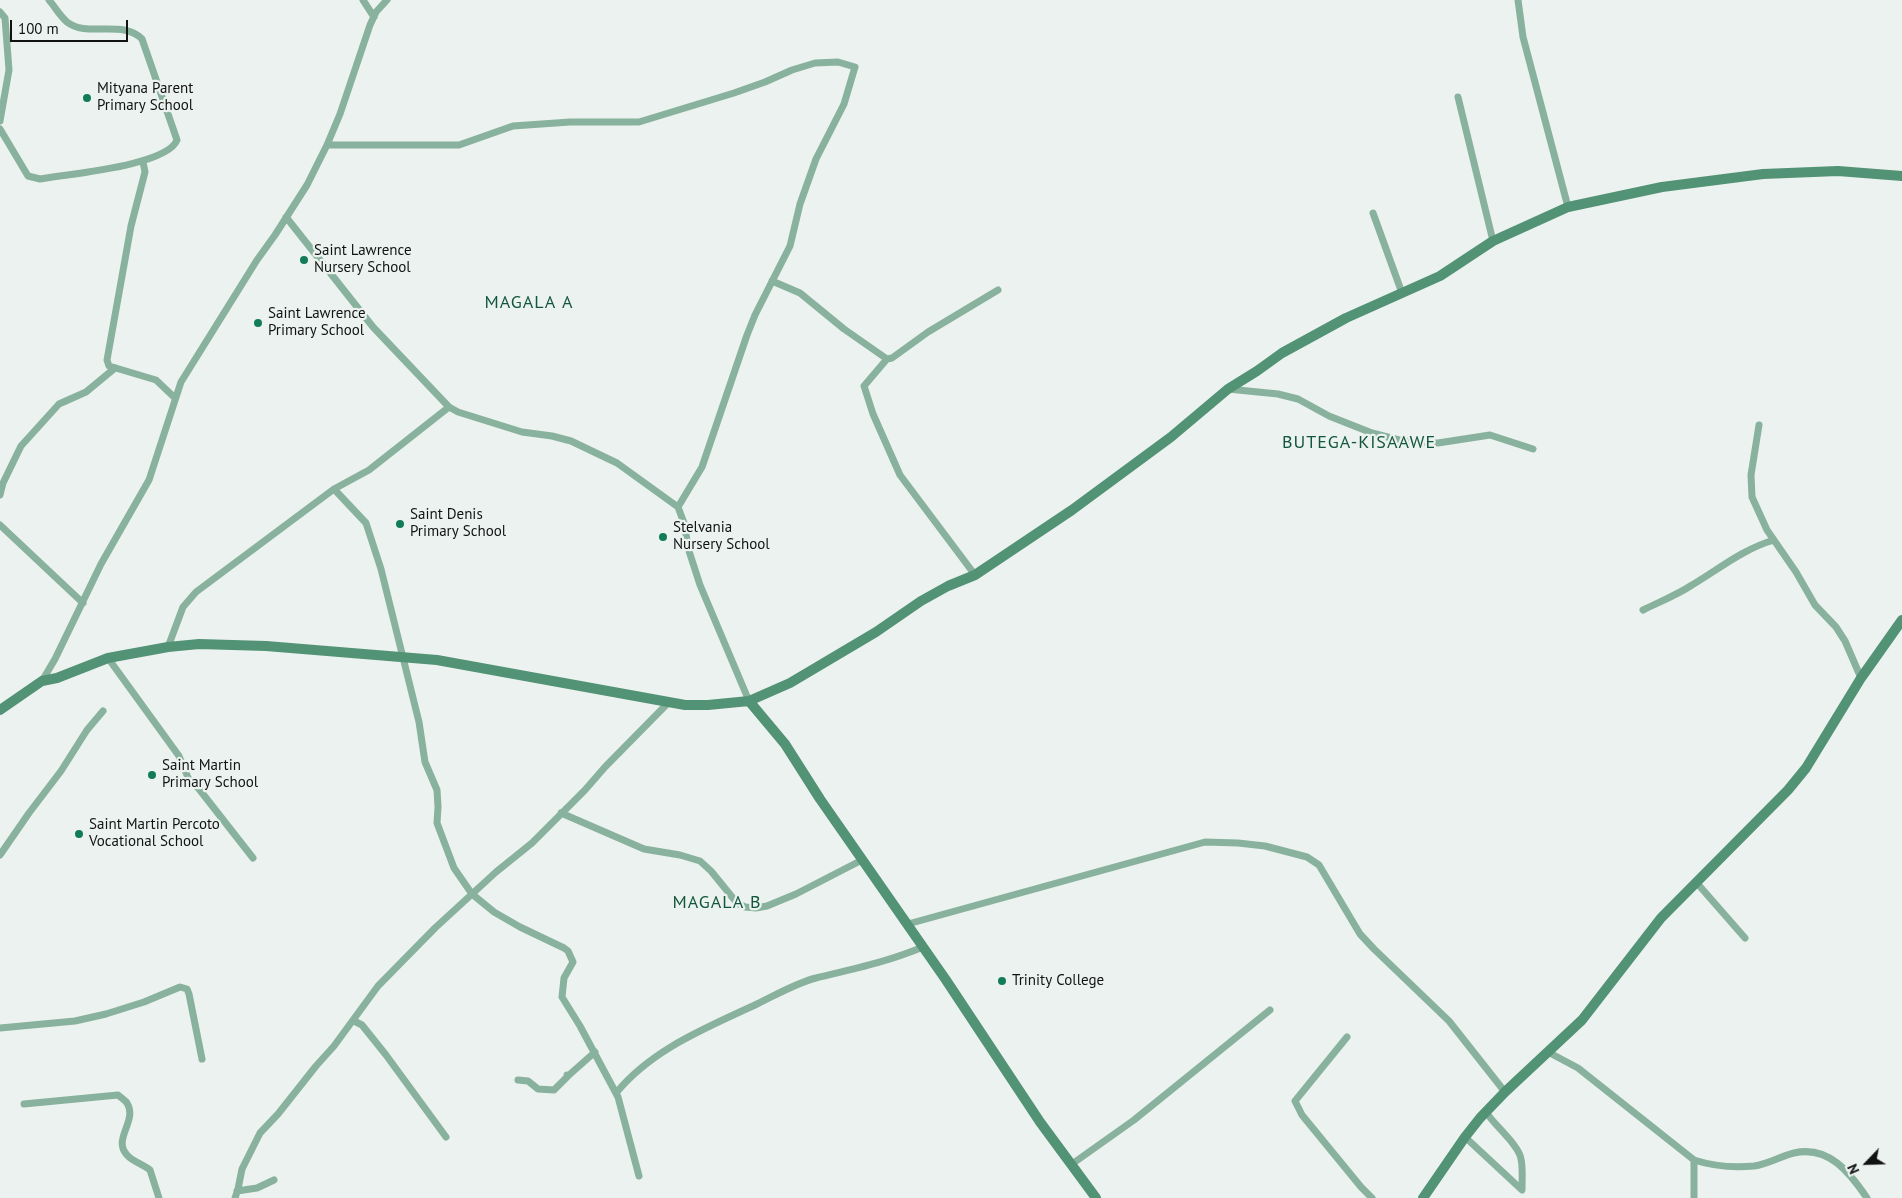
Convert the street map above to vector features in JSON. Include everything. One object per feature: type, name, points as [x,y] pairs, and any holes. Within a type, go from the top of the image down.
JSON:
[{"type":"street","points":[[0,129],[28,176],[40,179],[143,162],[162,155],[174,146],[177,140],[142,39],[136,32],[77,27],[67,22],[50,0]]},
{"type":"street","points":[[363,0],[374,17]]},
{"type":"street","points":[[42,681],[101,564],[149,480],[181,382],[307,184],[327,145],[340,114],[374,17],[387,0]]},
{"type":"street","points":[[1518,0],[1523,37],[1568,207]]},
{"type":"street","points":[[0,12],[5,18],[9,70],[0,121]]},
{"type":"street","points":[[327,145],[459,145],[513,126],[595,121],[639,122],[734,93],[792,70],[815,64],[838,62],[855,67],[844,104],[816,159],[800,204],[790,246],[747,335],[702,467],[678,508]]},
{"type":"street","points":[[1458,97],[1493,242]]},
{"type":"street","points":[[143,162],[145,172],[131,226],[107,355],[109,366],[156,380],[175,398]]},
{"type":"street","points":[[0,710],[42,681],[57,678],[108,658],[168,647],[199,644],[326,650],[370,656],[402,656],[437,660],[685,706],[708,706],[749,701],[790,683],[876,632],[921,601],[948,586],[975,575],[1072,510],[1170,437],[1228,389],[1282,353],[1346,318],[1440,276],[1493,242],[1568,207],[1662,187],[1763,174],[1838,171],[1902,176]]},
{"type":"street","points":[[1373,213],[1402,293]]},
{"type":"street","points":[[286,216],[373,327],[439,399],[449,407],[458,412],[522,432],[571,441],[599,453],[617,463],[678,508],[684,523],[689,550],[700,584],[749,701],[785,744],[1040,1122],[1096,1198]]},
{"type":"street","points":[[772,281],[800,293],[844,329],[887,359]]},
{"type":"street","points":[[975,575],[900,474],[873,414],[864,386],[887,359],[892,358],[928,332],[998,290]]},
{"type":"street","points":[[0,495],[3,483],[21,446],[46,418],[59,404],[86,392],[115,368]]},
{"type":"street","points":[[1228,389],[1268,393],[1298,399],[1329,416],[1372,434],[1403,441],[1438,443],[1490,435],[1533,449]]},
{"type":"street","points":[[168,647],[183,607],[196,592],[334,489],[369,470],[449,407]]},
{"type":"street","points":[[1759,425],[1750,475],[1750,489],[1758,512],[1815,605],[1836,627],[1845,641],[1861,678]]},
{"type":"street","points":[[334,489],[366,523],[381,569],[419,722],[425,762],[437,790],[438,807],[436,819],[454,868],[472,894],[494,912],[568,951],[573,962],[564,978],[562,996],[595,1052],[616,1093],[639,1176]]},
{"type":"street","points":[[0,525],[83,603]]},
{"type":"street","points":[[1643,610],[1691,587],[1736,556],[1756,545],[1774,540]]},
{"type":"street","points":[[1423,1198],[1465,1136],[1486,1112],[1582,1020],[1632,958],[1649,933],[1696,882],[1772,807],[1806,768],[1861,678],[1902,620]]},
{"type":"street","points":[[108,658],[180,756],[191,784],[200,789],[253,858]]},
{"type":"street","points":[[236,1195],[242,1169],[260,1133],[278,1114],[354,1021],[378,986],[472,894],[532,843],[669,702]]},
{"type":"street","points":[[0,855],[61,771],[87,730],[103,711]]},
{"type":"street","points":[[561,813],[644,849],[680,855],[700,862],[711,870],[737,903],[756,908],[767,906],[796,894],[862,860]]},
{"type":"street","points":[[908,924],[1205,842],[1238,842],[1266,846],[1296,854],[1306,857],[1319,865],[1360,934],[1449,1021],[1505,1092]]},
{"type":"street","points":[[1696,882],[1745,938]]},
{"type":"street","points":[[616,1093],[645,1064],[666,1049],[699,1031],[812,980],[873,965],[923,947]]},
{"type":"street","points":[[0,1028],[75,1021],[106,1014],[144,1002],[180,987],[186,989],[189,994],[202,1059]]},
{"type":"street","points":[[1072,1164],[1134,1120],[1270,1010]]},
{"type":"street","points":[[354,1021],[362,1025],[386,1055],[446,1137]]},
{"type":"street","points":[[1347,1037],[1295,1101],[1302,1115],[1372,1198]]},
{"type":"street","points":[[518,1080],[528,1082],[538,1089],[554,1090],[595,1052]]},
{"type":"street","points":[[1548,1052],[1578,1068],[1694,1160],[1714,1166],[1755,1166],[1794,1153],[1816,1153],[1832,1158],[1850,1174],[1867,1198]]},
{"type":"street","points":[[24,1104],[118,1095],[127,1104],[131,1116],[122,1146],[128,1156],[150,1170],[159,1198]]},
{"type":"street","points":[[1465,1136],[1522,1190],[1521,1157],[1508,1137],[1492,1122],[1486,1112]]},
{"type":"street","points":[[1694,1160],[1694,1198]]},
{"type":"street","points":[[236,1195],[274,1180]]},
{"type":"place","name":"Mityana Parent Primary School","points":[[87,98]]},
{"type":"place","name":"Saint Lawrence Nursery School","points":[[304,260]]},
{"type":"place","name":"Saint Lawrence Primary School","points":[[258,323]]},
{"type":"place","name":"Saint Denis Primary School","points":[[400,524]]},
{"type":"place","name":"Stelvania Nursery School","points":[[663,537]]},
{"type":"place","name":"Saint Martin Primary School","points":[[152,775]]},
{"type":"place","name":"Saint Martin Percoto Vocational School","points":[[79,834]]},
{"type":"place","name":"Trinity College","points":[[1002,981]]},
{"type":"district","name":"MAGALA A","points":[[529,303]]},
{"type":"district","name":"BUTEGA-KISAAWE","points":[[1359,443]]},
{"type":"district","name":"MAGALA B","points":[[717,903]]}]
